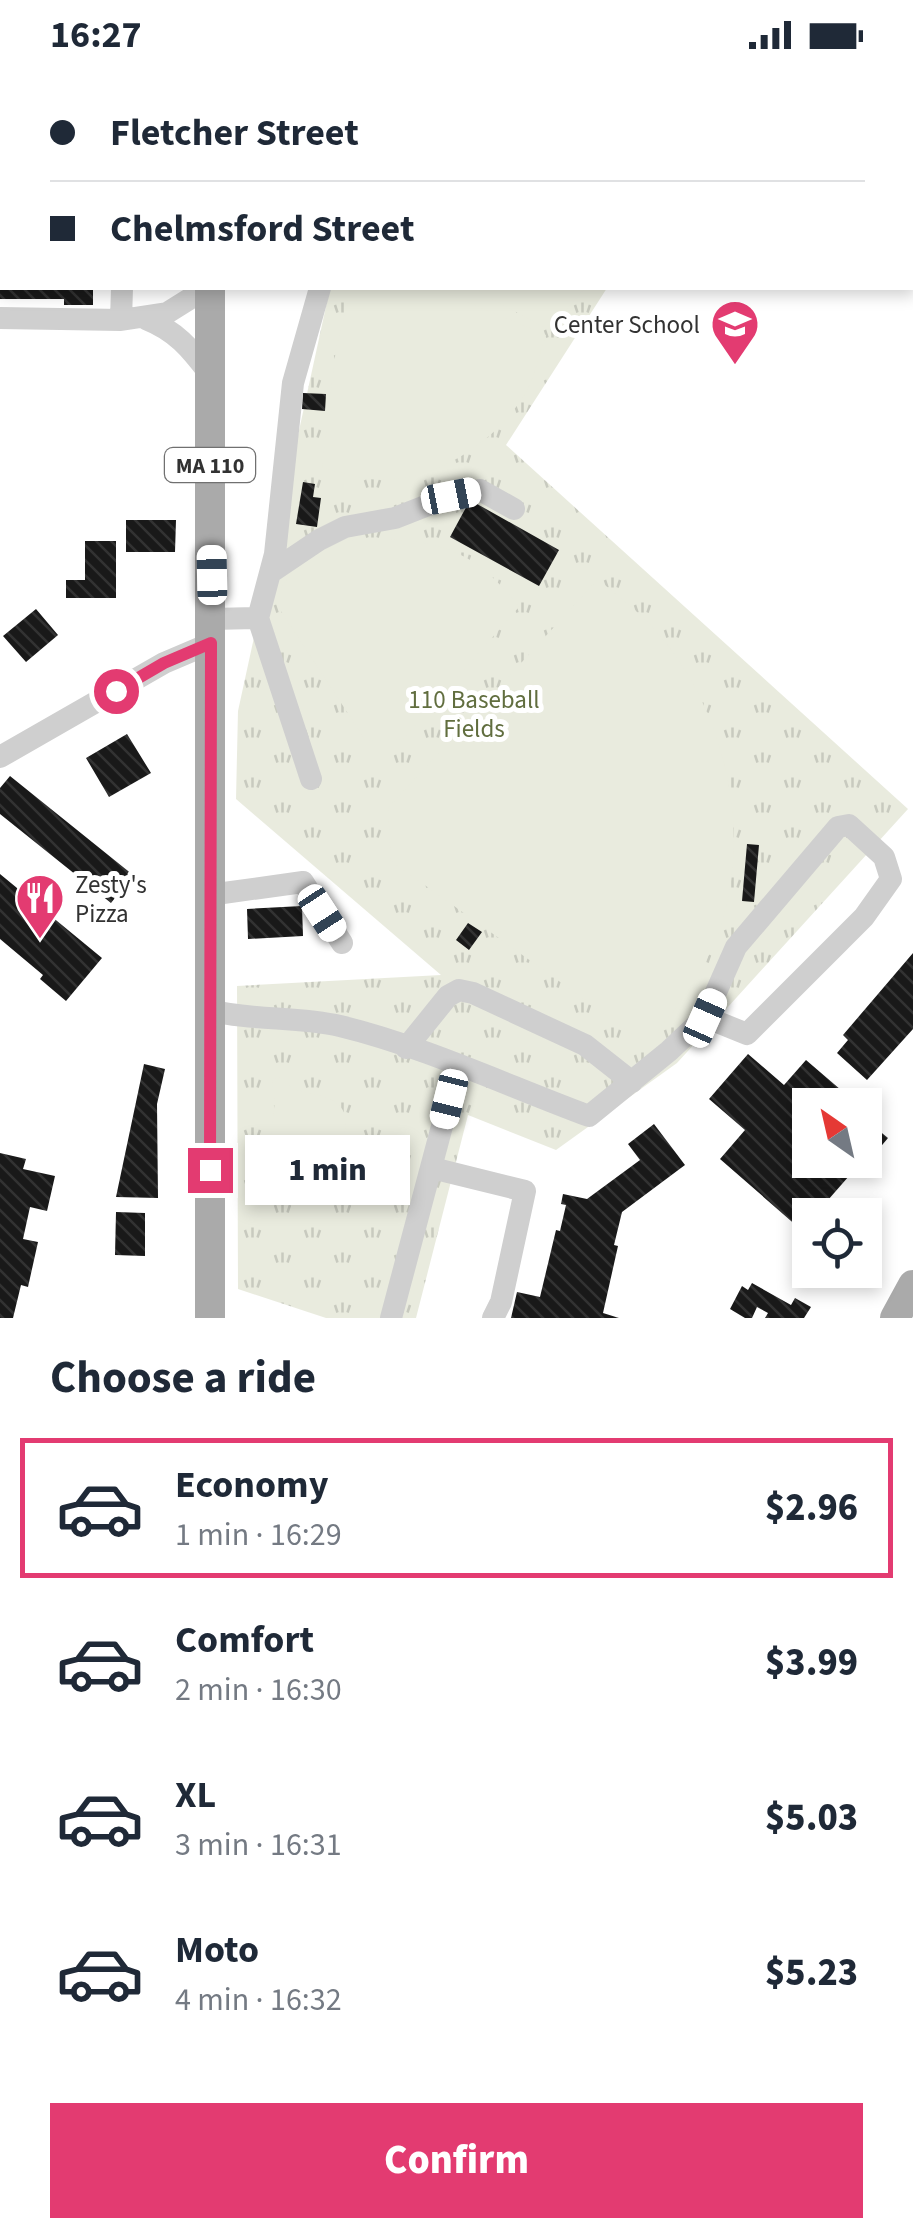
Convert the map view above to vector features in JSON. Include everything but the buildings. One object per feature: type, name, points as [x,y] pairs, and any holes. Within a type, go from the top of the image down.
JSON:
[{"type":"main road","name":"MA 110","points":[[208,290],[210,1318]]},
{"type":"main road","points":[[895,1318],[913,1285]]},
{"type":"street","points":[[122,290],[122,320]]},
{"type":"street","points":[[0,318],[146,319],[168,313],[205,290]]},
{"type":"street","points":[[311,779],[258,618],[275,554],[293,383],[319,290]]},
{"type":"street","points":[[146,319],[168,327],[185,341],[209,373]]},
{"type":"street","points":[[270,573],[346,527],[395,518],[451,496],[480,490],[514,509]]},
{"type":"street","points":[[0,757],[164,663],[211,631],[258,618]]},
{"type":"street","points":[[208,1010],[230,1016],[338,1026],[589,1116],[705,1018],[736,947],[838,827],[849,825],[884,857],[902,883],[747,1034],[705,1018]]},
{"type":"street","points":[[208,895],[303,882],[342,943]]},
{"type":"street","points":[[406,1048],[448,996],[459,990],[584,1045],[632,1082]]},
{"type":"street","points":[[391,1318],[458,1066]]},
{"type":"street","points":[[432,1168],[525,1191],[501,1302],[492,1318]]},
{"type":"green space","name":"110 Baseball Fields","points":[[330,290],[606,290],[506,445],[908,809],[677,1063],[556,1150],[468,1115],[416,1318],[326,1318],[238,1289],[237,986],[441,975],[236,799],[238,711]]},
{"type":"green space","points":[[351,290],[439,290],[546,335],[525,394],[496,430],[458,458],[414,476],[391,479],[368,479],[322,468],[336,348]]},
{"type":"green space","points":[[476,290],[583,290],[549,330]]},
{"type":"green space","points":[[358,539],[408,541],[449,550],[485,570],[519,607],[403,739],[366,741],[275,602],[289,576],[307,558],[329,546]]},
{"type":"green space","points":[[598,579],[649,623],[682,665],[704,705],[720,748],[730,793],[734,839],[731,885],[720,929],[695,980],[647,1044],[391,861],[388,808]]},
{"type":"green space","points":[[278,1077],[297,1090],[330,1099],[344,1113],[343,1136],[335,1150],[323,1159],[311,1162],[294,1158],[278,1151],[271,1139],[275,1100],[272,1081]]},
{"type":"place","name":"Center School","points":[[735,366]]},
{"type":"place","name":"Zesty's Pizza","points":[[40,940]]},
{"type":"route","points":[[116,691],[164,663],[211,643],[210,1170]]}]
